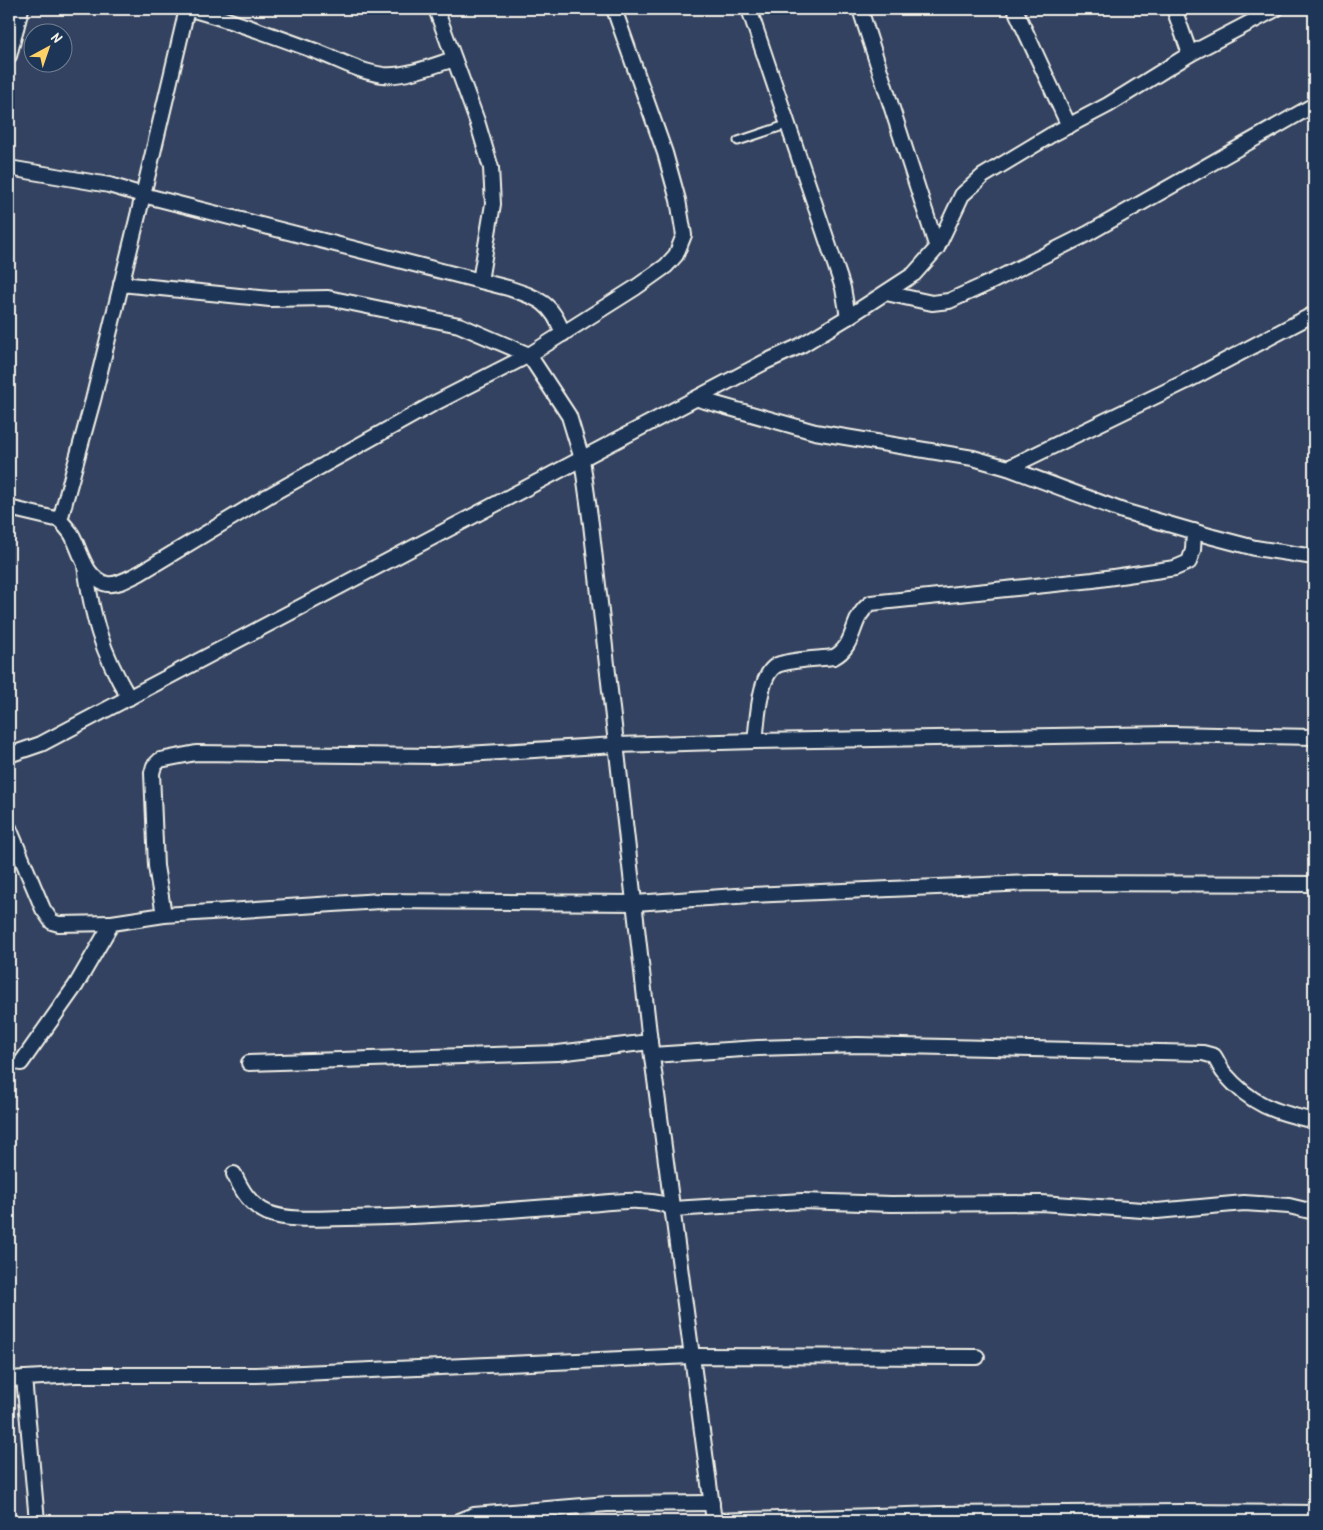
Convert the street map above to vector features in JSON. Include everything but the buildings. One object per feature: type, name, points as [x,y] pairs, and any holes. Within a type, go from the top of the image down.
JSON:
[{"type":"street","points":[[9,56],[21,9]]},
{"type":"street","points":[[60,520],[189,9],[272,34],[362,70],[383,75],[427,68],[454,59]]},
{"type":"street","points":[[436,9],[477,121],[491,168],[494,186],[480,281]]},
{"type":"street","points":[[91,606],[95,597],[108,584],[119,582],[135,575],[268,496],[433,404],[529,356],[666,266],[681,246],[684,234],[678,200],[666,153],[614,9]]},
{"type":"street","points":[[749,9],[843,288],[848,318]]},
{"type":"street","points":[[860,9],[937,248]]},
{"type":"street","points":[[1015,9],[1068,126]]},
{"type":"street","points":[[1174,9],[1190,54]]},
{"type":"street","points":[[9,755],[41,744],[698,399],[848,318],[914,274],[937,248],[956,206],[970,186],[982,176],[1108,105],[1190,54],[1276,9]]},
{"type":"street","points":[[886,293],[932,302],[949,300],[989,283],[1087,234],[1314,105]]},
{"type":"street","points":[[9,168],[109,185],[508,288],[543,302],[556,317],[564,334]]},
{"type":"street","points":[[121,284],[270,299],[328,298],[459,325],[529,356],[569,416],[582,459],[651,1048],[714,1521],[958,1514],[1314,1514]]},
{"type":"street","points":[[1008,468],[1185,382],[1314,314]]},
{"type":"street","points":[[698,399],[815,432],[943,452],[1008,468],[1123,510],[1194,531],[1256,548],[1314,556]]},
{"type":"street","points":[[9,508],[60,520],[72,534],[85,566],[98,637],[110,665],[129,698]]},
{"type":"street","points":[[755,741],[764,677],[771,668],[780,664],[834,657],[842,653],[852,637],[858,615],[871,603],[1093,580],[1174,568],[1185,565],[1191,558],[1194,531]]},
{"type":"street","points":[[85,566],[98,579],[108,584]]},
{"type":"street","points":[[164,915],[156,866],[152,773],[154,766],[160,760],[196,753],[434,756],[616,745],[755,741],[1169,734],[1314,737]]},
{"type":"street","points":[[9,828],[43,910],[52,922],[67,924],[112,924],[164,915],[380,901],[635,903],[761,894],[1030,883],[1314,884]]},
{"type":"street","points":[[21,1063],[76,985],[112,924]]},
{"type":"street","points":[[249,1063],[558,1053],[651,1048],[758,1048],[858,1045],[1203,1053],[1214,1056],[1225,1074],[1254,1101],[1278,1112],[1314,1120]]},
{"type":"street","points":[[234,1174],[244,1194],[257,1207],[270,1213],[305,1218],[414,1218],[609,1202],[662,1202],[673,1209],[802,1201],[890,1204],[1042,1203],[1157,1211],[1244,1203],[1289,1206],[1314,1212]]},
{"type":"street","points":[[9,1379],[76,1375],[256,1375],[691,1356],[977,1357]]},
{"type":"street","points":[[24,1378],[38,1521]]},
{"type":"street","points":[[459,1521],[474,1515],[607,1504],[712,1503]]},
{"type":"lane","points":[[738,141],[789,124]]}]
